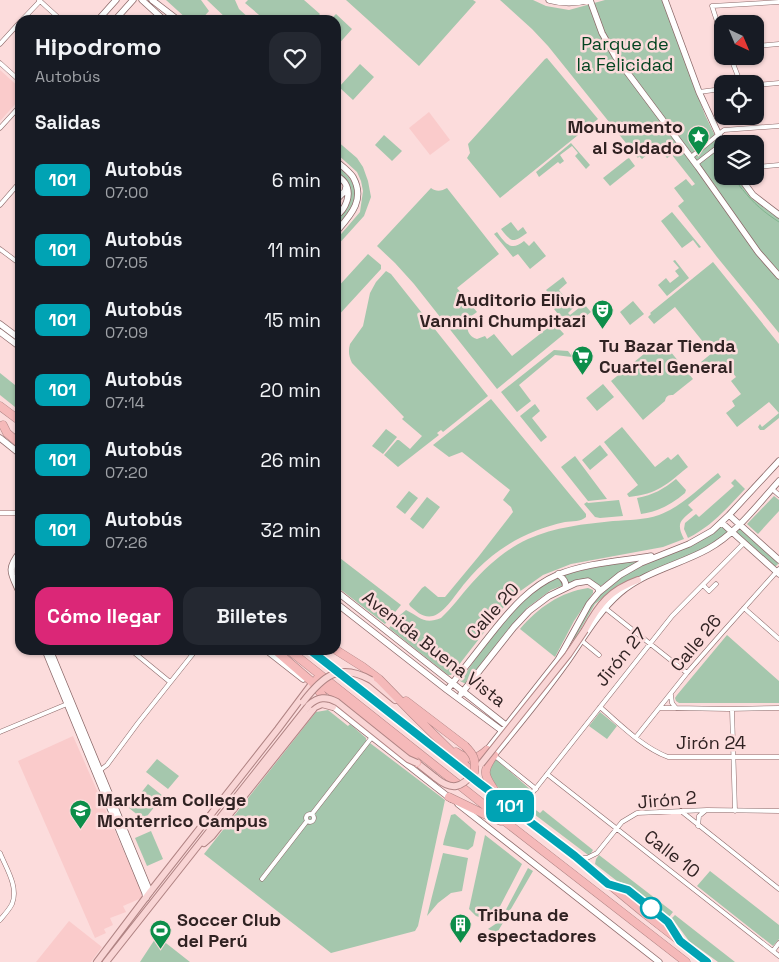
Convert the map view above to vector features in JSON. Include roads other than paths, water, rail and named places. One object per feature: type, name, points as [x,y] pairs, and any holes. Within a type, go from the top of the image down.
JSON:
[{"type":"highway","points":[[0,406],[15,417]]},
{"type":"highway","points":[[1,423],[15,434]]},
{"type":"highway","points":[[1,423],[7,433],[15,440]]},
{"type":"highway","points":[[341,653],[374,675],[470,750],[474,757],[474,772]]},
{"type":"highway","points":[[281,655],[312,682],[322,695]]},
{"type":"highway","points":[[295,655],[686,962]]},
{"type":"highway","points":[[316,655],[575,856],[707,962]]},
{"type":"highway","points":[[299,658],[307,670],[328,689],[417,763]]},
{"type":"highway","points":[[390,689],[474,774],[479,783]]},
{"type":"highway","points":[[444,744],[466,758],[478,757],[487,750]]},
{"type":"highway","points":[[494,755],[487,764],[486,770],[487,779],[498,798]]},
{"type":"highway","points":[[449,797],[507,823]]},
{"type":"main road","points":[[102,15],[116,0]]},
{"type":"main road","points":[[120,15],[133,0]]},
{"type":"main road","points":[[142,0],[158,15]]},
{"type":"main road","points":[[147,0],[147,3],[154,11]]},
{"type":"main road","points":[[152,0],[172,15]]},
{"type":"main road","points":[[157,0],[173,15]]},
{"type":"main road","points":[[549,0],[570,4],[590,0],[608,44],[758,252],[779,276]]},
{"type":"main road","points":[[666,0],[699,92],[718,135]]},
{"type":"main road","points":[[341,166],[353,177],[358,192],[352,214],[341,226]]},
{"type":"main road","points":[[341,179],[346,184],[348,194],[341,212]]},
{"type":"main road","points":[[341,195],[345,191],[346,184]]},
{"type":"main road","points":[[746,185],[753,195],[779,215]]},
{"type":"main road","points":[[1,327],[15,336]]},
{"type":"main road","points":[[1,327],[15,342]]},
{"type":"main road","points":[[0,438],[15,450]]},
{"type":"main road","points":[[487,750],[558,660],[589,604],[599,592],[620,575],[641,563],[689,544],[722,523],[779,461]]},
{"type":"main road","points":[[209,816],[225,802],[306,704],[320,698],[332,699],[337,702],[408,759],[417,763],[442,783],[449,786],[458,786],[464,783],[557,669],[596,612],[612,593],[625,584],[708,549],[733,533],[779,481]]},
{"type":"main road","points":[[752,490],[762,499]]},
{"type":"main road","points":[[729,515],[779,560]]},
{"type":"main road","points":[[722,523],[778,571]]},
{"type":"main road","name":"Calle 20","points":[[447,690],[519,600],[540,584],[558,574],[663,553]]},
{"type":"main road","points":[[15,563],[11,566],[15,581]]},
{"type":"main road","points":[[558,574],[564,580],[565,588]]},
{"type":"main road","points":[[494,755],[565,665],[605,608],[620,593],[638,580]]},
{"type":"main road","name":"Calle 20","points":[[458,698],[514,627],[529,611],[549,596],[576,583],[588,581],[598,588],[599,592]]},
{"type":"main road","name":"Avenida Buena Vista","points":[[341,595],[463,691],[511,734]]},
{"type":"main road","name":"Avenida Buena Vista","points":[[341,606],[447,690],[504,728]]},
{"type":"main road","points":[[46,655],[69,702]]},
{"type":"main road","points":[[52,655],[145,893],[148,895]]},
{"type":"main road","points":[[272,655],[311,685],[333,707],[659,962]]},
{"type":"main road","points":[[106,962],[306,704],[320,682],[336,674],[350,672],[363,676],[372,680],[414,715]]},
{"type":"main road","points":[[97,962],[311,685]]},
{"type":"main road","points":[[191,854],[212,836],[315,707],[322,704],[333,707]]},
{"type":"street","points":[[26,15],[39,0],[56,15]]},
{"type":"street","points":[[715,15],[712,6],[779,2]]},
{"type":"street","points":[[0,44],[15,28]]},
{"type":"street","points":[[764,45],[779,44]]},
{"type":"street","points":[[0,63],[15,76]]},
{"type":"street","points":[[764,84],[779,83]]},
{"type":"street","points":[[699,92],[714,90]]},
{"type":"street","points":[[0,128],[15,112]]},
{"type":"street","points":[[718,135],[727,129],[779,126]]},
{"type":"street","points":[[691,157],[714,138]]},
{"type":"street","points":[[696,164],[714,151]]},
{"type":"street","points":[[764,166],[779,165]]},
{"type":"street","points":[[0,206],[15,188]]},
{"type":"street","points":[[0,249],[15,260]]},
{"type":"street","points":[[772,489],[779,495]]},
{"type":"street","points":[[0,513],[15,514]]},
{"type":"street","name":"Jirón 27","points":[[529,797],[672,616],[744,543]]},
{"type":"street","name":"Calle 26","points":[[636,737],[688,673],[778,571]]},
{"type":"street","points":[[703,585],[709,590],[716,584]]},
{"type":"street","points":[[605,608],[688,673]]},
{"type":"street","points":[[744,608],[779,639]]},
{"type":"street","points":[[582,641],[599,655]]},
{"type":"street","points":[[137,655],[170,682]]},
{"type":"street","points":[[97,771],[107,765],[192,655]]},
{"type":"street","points":[[671,695],[672,703],[676,708]]},
{"type":"street","points":[[0,732],[69,702]]},
{"type":"street","name":"Jirón 24","points":[[600,707],[636,737],[668,757],[779,757]]},
{"type":"street","points":[[660,708],[779,708]]},
{"type":"street","points":[[732,709],[735,811]]},
{"type":"street","points":[[262,879],[307,821],[313,820],[312,814],[372,737]]},
{"type":"street","points":[[494,755],[536,789]]},
{"type":"street","name":"Calle 10","points":[[547,774],[779,956]]},
{"type":"street","points":[[698,826],[700,816],[707,810]]},
{"type":"street","name":"Jirón 2","points":[[575,856],[586,858],[597,854],[622,822],[637,813],[707,810],[779,811]]},
{"type":"street","points":[[680,811],[779,889]]},
{"type":"street","points":[[0,854],[13,883],[14,894],[11,905],[0,920]]},
{"type":"street","points":[[773,951],[779,943]]},
{"type":"waterway","points":[[739,185],[742,189]]},
{"type":"waterway","points":[[743,190],[760,208],[779,222]]},
{"type":"place","name":"Mounumento al Soldado","points":[[699,156]]},
{"type":"place","name":"Auditorio Elivio Vannini Chumpitazi","points":[[602,329]]},
{"type":"place","name":"Tu Bazar Tienda Cuartel General","points":[[583,375]]},
{"type":"place","name":"Markham College Monterrico Campus","points":[[81,829]]},
{"type":"place","name":"Tribuna de espectadores","points":[[461,944]]},
{"type":"place","name":"Soccer Club del Perú","points":[[161,949]]},
{"type":"park label","name":"Parque de la Felicidad","points":[[625,54]]}]
